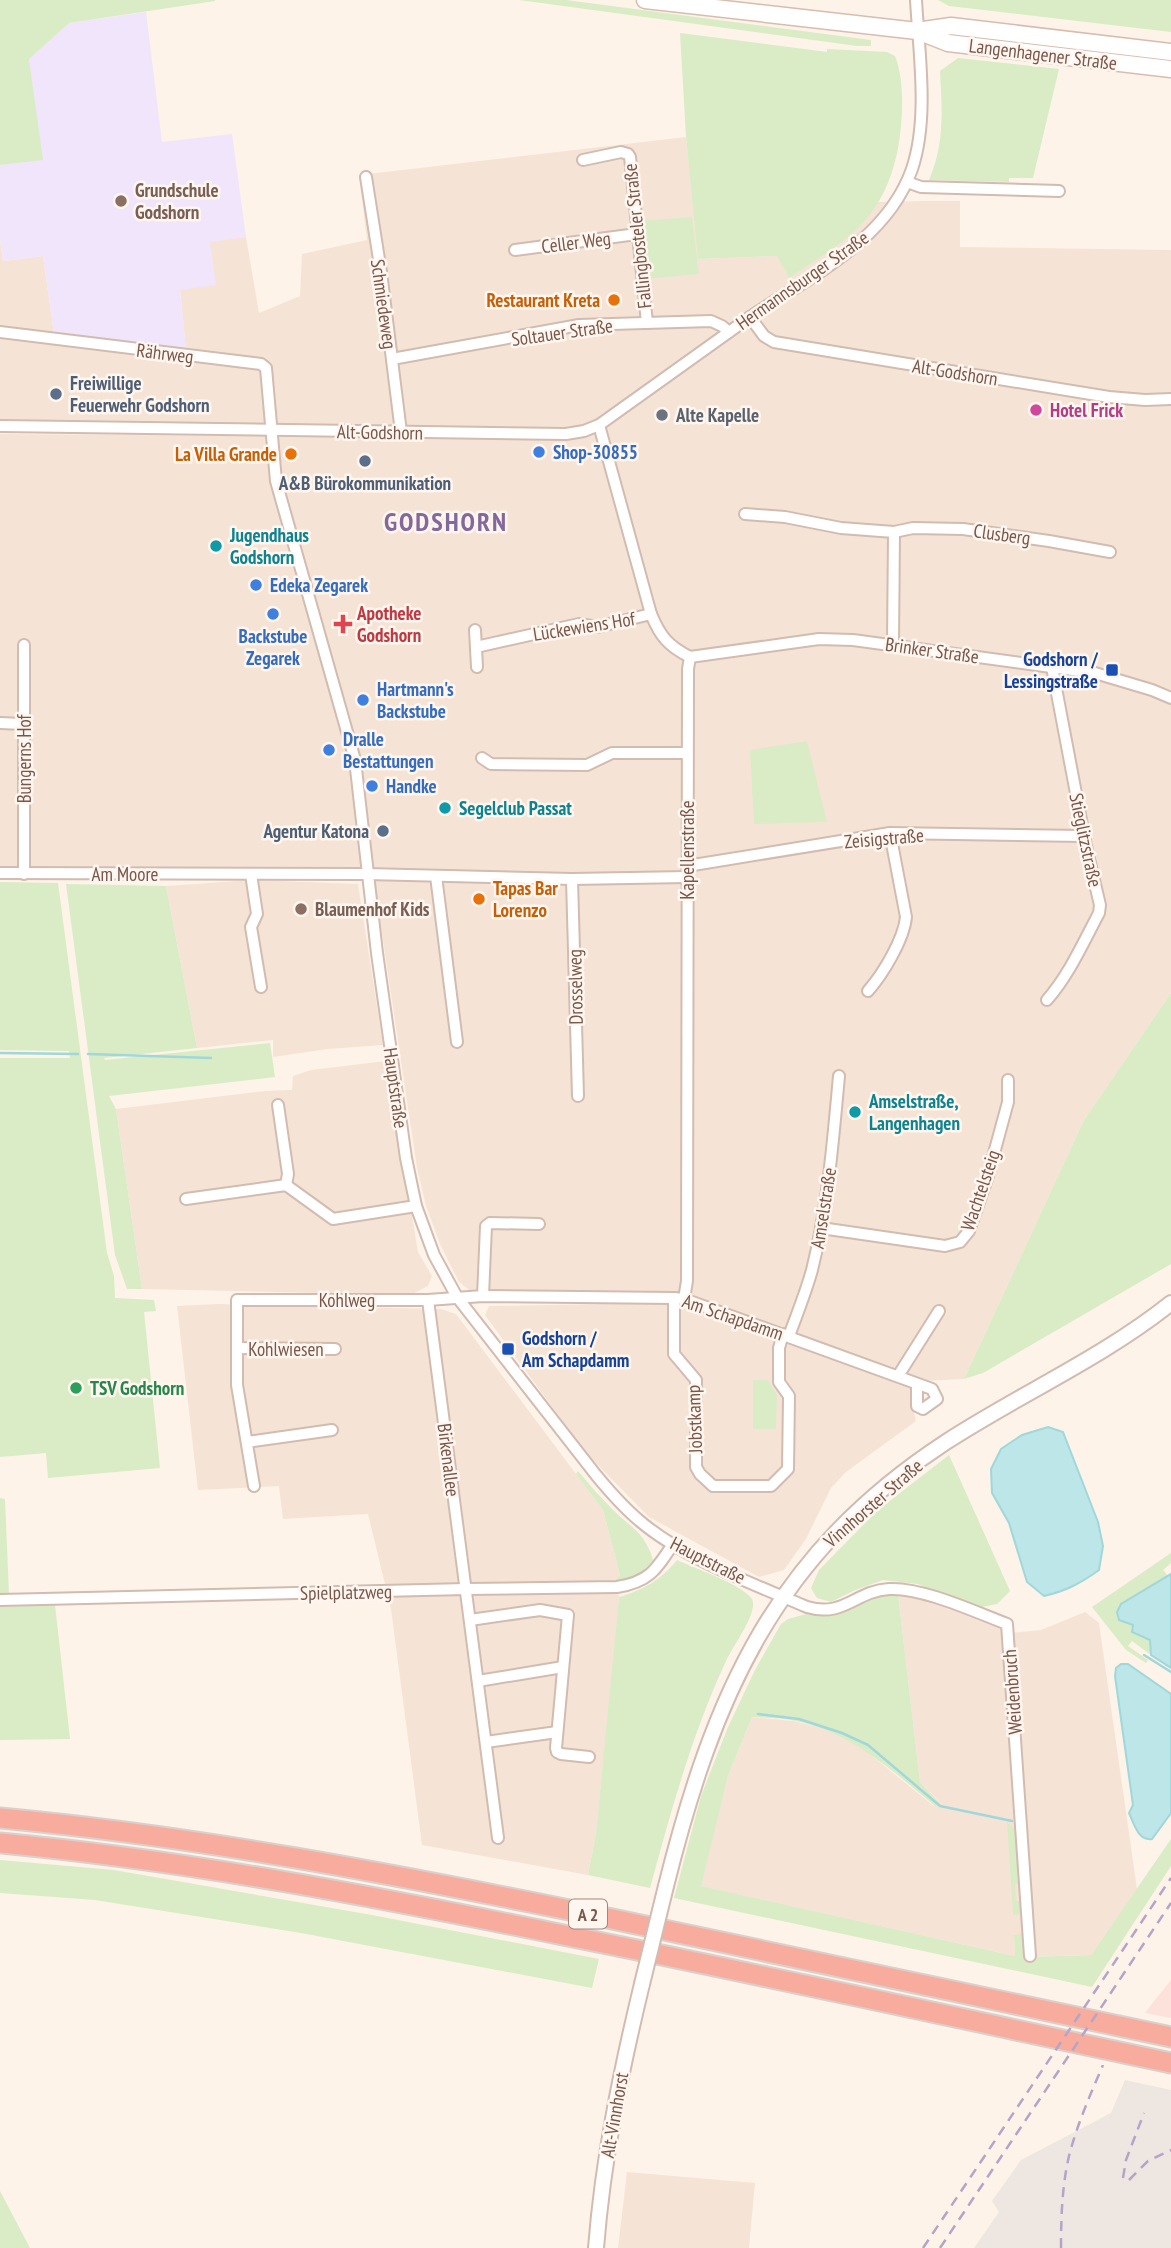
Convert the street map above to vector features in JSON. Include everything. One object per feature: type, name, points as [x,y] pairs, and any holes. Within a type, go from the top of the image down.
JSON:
[{"type":"highway","name":"A 2","points":[[0,1818],[190,1841],[383,1872],[1171,2037]]},
{"type":"highway","name":"A 2","points":[[0,1843],[199,1868],[378,1897],[1171,2063]]},
{"type":"main road","name":"Langenhagener Straße","points":[[645,0],[918,31],[951,26],[1171,52]]},
{"type":"main road","name":"Langenhagener Straße","points":[[918,31],[948,43],[1171,69]]},
{"type":"street","name":"Hermannsburger Straße","points":[[729,332],[847,252],[873,230],[894,206],[907,182],[920,135],[916,0]]},
{"type":"street","name":"Fallingbosteler Straße","points":[[583,160],[621,152],[630,157],[647,323]]},
{"type":"street","name":"Schmiedeweg","points":[[366,177],[401,432]]},
{"type":"street","points":[[907,182],[921,187],[1059,191]]},
{"type":"street","name":"Celler Weg","points":[[515,250],[637,234]]},
{"type":"street","name":"Alt-Godshorn","points":[[750,317],[764,336],[774,342],[1110,397],[1171,399]]},
{"type":"street","name":"Soltauer Straße","points":[[392,359],[579,325],[711,321],[729,332]]},
{"type":"street","name":"Rährweg","points":[[0,332],[261,364],[266,368],[273,430]]},
{"type":"street","name":"Alt-Godshorn","points":[[0,426],[566,434],[598,425],[729,332]]},
{"type":"street","points":[[598,425],[650,614],[659,633],[674,650],[690,657]]},
{"type":"street","name":"Hauptstraße","points":[[273,430],[276,481],[355,760],[367,874],[407,1158],[416,1206],[434,1255],[457,1297],[610,1492],[642,1523],[673,1544],[782,1597]]},
{"type":"street","name":"Clusberg","points":[[745,514],[894,533],[913,528],[963,529],[1110,552]]},
{"type":"street","points":[[893,644],[894,533]]},
{"type":"street","name":"Lückewiens Hof","points":[[476,647],[579,624],[597,627],[650,614]]},
{"type":"street","points":[[475,630],[477,667]]},
{"type":"street","name":"Brinker Straße","points":[[690,657],[819,639],[853,640],[1096,673],[1171,698]]},
{"type":"street","name":"Bungerns Hof","points":[[24,645],[24,874]]},
{"type":"street","name":"Kapellenstraße","points":[[679,1298],[687,1281],[687,752],[690,657]]},
{"type":"street","name":"Stieglitzstraße","points":[[1047,1000],[1058,988],[1099,913],[1100,905],[1083,836],[1052,667]]},
{"type":"street","points":[[0,723],[23,724]]},
{"type":"street","points":[[482,758],[491,764],[587,765],[612,753],[687,752]]},
{"type":"street","points":[[869,991],[905,929],[906,917],[890,833]]},
{"type":"street","name":"Zeisigstraße","points":[[687,872],[890,833],[1083,836]]},
{"type":"street","name":"Am Moore","points":[[0,873],[367,874],[572,878],[687,872]]},
{"type":"street","points":[[251,874],[257,914],[251,927],[261,987]]},
{"type":"street","points":[[436,876],[457,1042]]},
{"type":"street","name":"Drosselweg","points":[[572,878],[578,1096]]},
{"type":"street","name":"Amselstraße","points":[[786,1335],[809,1280],[821,1228],[839,1076]]},
{"type":"street","name":"Wachtelsteig","points":[[821,1228],[945,1246],[963,1240],[969,1231],[987,1179],[1008,1102],[1008,1080]]},
{"type":"street","points":[[278,1105],[288,1174],[286,1185]]},
{"type":"street","points":[[186,1199],[286,1185],[333,1219],[416,1206]]},
{"type":"street","points":[[484,1296],[486,1226],[490,1223],[539,1224]]},
{"type":"street","name":"Am Schapdamm","points":[[457,1297],[679,1298],[917,1384]]},
{"type":"street","name":"Kohlweg","points":[[237,1300],[428,1300],[457,1297]]},
{"type":"street","name":"Jobstkamp","points":[[679,1298],[674,1354],[695,1380],[696,1467],[713,1486],[771,1486],[787,1471],[789,1396],[779,1382],[779,1348],[786,1335]]},
{"type":"street","name":"Kohlwiesen","points":[[237,1300],[237,1385],[254,1486]]},
{"type":"street","name":"Birkenallee","points":[[428,1300],[498,1838]]},
{"type":"street","name":"Vinnhorster Straße","points":[[666,1886],[692,1787],[715,1723],[742,1665],[782,1597],[826,1542],[856,1512],[909,1469],[978,1422],[1116,1341],[1171,1303]]},
{"type":"street","points":[[898,1376],[939,1311]]},
{"type":"street","name":"Kohlwiesen","points":[[237,1349],[335,1349]]},
{"type":"street","points":[[247,1442],[332,1430]]},
{"type":"street","name":"Spielplatzweg","points":[[0,1600],[617,1587],[634,1585],[648,1578],[673,1544]]},
{"type":"street","name":"Weidenbruch","points":[[782,1597],[819,1611],[830,1611],[887,1589],[906,1590],[1007,1624],[1030,1956]]},
{"type":"street","points":[[470,1620],[540,1610],[568,1615],[557,1752],[561,1755],[589,1757]]},
{"type":"street","points":[[478,1681],[563,1667]]},
{"type":"street","points":[[486,1742],[557,1732]]},
{"type":"street","name":"Alt-Vinnhorst","points":[[596,2248],[608,2147],[626,2050],[666,1886]]},
{"type":"shaded area","name":"Grundschule Godshorn","points":[[146,12],[162,142],[232,134],[246,237],[210,242],[216,285],[180,290],[186,349],[54,334],[43,256],[3,261],[0,239],[0,165],[42,159],[29,59],[69,23]]},
{"type":"shaded area","points":[[686,137],[699,259],[778,256],[786,273],[863,223],[877,202],[920,201],[960,201],[960,247],[1171,250],[1171,993],[1084,1120],[964,1379],[924,1381],[669,1291],[469,1290],[459,1282],[440,1244],[426,1206],[417,1168],[372,867],[169,870],[0,868],[0,434],[261,436],[262,423],[0,421],[0,240],[3,261],[43,256],[54,334],[186,350],[180,289],[209,241],[246,237],[259,313],[300,296],[302,254],[367,240],[359,175]]},
{"type":"shaded area","points":[[251,880],[358,884],[383,1045],[273,1057],[273,1040],[197,1048],[166,886]]},
{"type":"shaded area","points":[[386,1061],[418,1252],[432,1276],[428,1286],[410,1295],[142,1289],[116,1109],[292,1090],[293,1076],[311,1070]]},
{"type":"shaded area","points":[[663,1303],[777,1334],[914,1387],[913,1408],[916,1421],[846,1472],[831,1488],[806,1539],[784,1570],[759,1577],[649,1517],[585,1452],[485,1315],[489,1306]]},
{"type":"shaded area","points":[[218,1304],[441,1309],[456,1314],[603,1510],[620,1575],[615,1580],[619,1597],[611,1688],[596,1833],[588,1875],[422,1845],[391,1609],[368,1514],[283,1519],[279,1486],[198,1490],[177,1306]]},
{"type":"shaded area","points":[[898,1594],[915,1596],[1011,1633],[1041,1630],[1085,1612],[1099,1623],[1137,1889],[1091,1955],[1026,1957],[1014,1935],[1015,1956],[700,1886],[728,1776],[752,1717],[794,1721],[821,1728],[861,1747],[934,1806],[939,1801],[920,1782]]},
{"type":"shaded area","points":[[1171,1980],[1171,2018],[1145,2013],[1151,2005]]},
{"type":"shaded area","points":[[1125,2080],[1171,2090],[1171,2248],[974,2248],[999,2212],[992,2201],[1021,2160],[1111,2113]]},
{"type":"shaded area","points":[[627,2172],[755,2183],[749,2248],[618,2248]]},
{"type":"green space","points":[[0,0],[215,1],[69,23],[29,59],[43,160],[0,165]]},
{"type":"green space","points":[[519,0],[566,0],[871,40],[871,46],[857,46]]},
{"type":"green space","points":[[938,0],[1171,0],[1171,32],[949,6]]},
{"type":"green space","points":[[680,33],[827,52],[827,49],[887,52],[895,56],[902,90],[901,125],[893,169],[882,196],[855,231],[789,278],[777,256],[698,259],[686,137]]},
{"type":"green space","points":[[958,58],[1059,69],[1033,178],[1009,178],[1009,182],[929,180],[940,140],[940,71]]},
{"type":"green space","points":[[692,217],[699,274],[647,279],[641,221]]},
{"type":"green space","points":[[807,741],[827,822],[754,824],[750,750]]},
{"type":"green space","points":[[0,882],[58,883],[115,1298],[154,1300],[156,1311],[144,1312],[160,1468],[48,1478],[46,1453],[0,1457],[0,1058],[70,1058],[69,1051],[0,1050]]},
{"type":"green space","points":[[66,884],[166,886],[197,1048],[104,1058],[105,1060],[270,1043],[275,1077],[109,1096],[116,1109],[142,1289],[127,1289],[115,1255]]},
{"type":"green space","points":[[1171,993],[1171,1264],[983,1373],[964,1379],[1084,1120]]},
{"type":"green space","points":[[753,1380],[768,1380],[777,1395],[776,1429],[753,1429]]},
{"type":"green space","points":[[949,1455],[1010,1591],[997,1604],[977,1608],[918,1584],[883,1580],[831,1602],[817,1598],[811,1588],[819,1570],[878,1510]]},
{"type":"green space","points":[[578,1471],[646,1543],[653,1560],[637,1575],[615,1580],[620,1575],[603,1510],[576,1474]]},
{"type":"green space","points":[[0,1498],[5,1499],[9,1595],[0,1595]]},
{"type":"green space","points":[[1171,1553],[1171,1563],[1163,1570],[1168,1576],[1159,1582],[1132,1632],[1150,1640],[1151,1655],[1132,1641],[1128,1646],[1148,1660],[1146,1663],[1126,1650],[1092,1607]]},
{"type":"green space","points":[[677,1560],[739,1588],[752,1599],[753,1605],[703,1716],[674,1802],[650,1888],[588,1875],[596,1833],[619,1597],[651,1583]]},
{"type":"green space","points":[[898,1594],[920,1782],[939,1802],[935,1806],[870,1755],[835,1734],[796,1721],[752,1717],[728,1776],[701,1886],[1015,1956],[1014,1935],[1024,1934],[1026,1957],[1091,1955],[1171,1839],[1171,1866],[1092,1987],[674,1898],[701,1796],[728,1727],[781,1624],[807,1612],[830,1616],[847,1611],[871,1598]]},
{"type":"green space","points":[[55,1605],[70,1739],[0,1740],[0,1606]]},
{"type":"green space","points":[[1007,1822],[1015,1829],[1018,1884],[1015,1885],[1016,1901],[1023,1901],[1023,1914],[1013,1915]]},
{"type":"green space","points":[[0,1860],[114,1870],[372,1915],[599,1959],[592,1988],[301,1933],[95,1900],[0,1893]]},
{"type":"green space","points":[[0,2191],[30,2248],[0,2248]]},
{"type":"water","points":[[1048,1427],[1063,1432],[1098,1522],[1103,1546],[1099,1570],[1073,1586],[1044,1596],[1027,1582],[1009,1523],[992,1493],[991,1469],[1001,1449],[1022,1435]]},
{"type":"water","points":[[1171,1574],[1171,1668],[1151,1655],[1150,1640],[1132,1632],[1133,1625],[1119,1620],[1117,1612],[1121,1604]]},
{"type":"water","points":[[1121,1664],[1128,1664],[1171,1694],[1171,1813],[1152,1839],[1140,1835],[1129,1813],[1133,1805],[1115,1676],[1116,1668]]},
{"type":"waterway","points":[[0,1053],[78,1054]]},
{"type":"waterway","points":[[88,1054],[211,1058]]},
{"type":"waterway","points":[[1144,1655],[1171,1672]]},
{"type":"waterway","points":[[758,1714],[799,1719],[842,1733],[868,1745],[940,1806],[1012,1821]]},
{"type":"railway","points":[[923,2248],[1171,1878]]},
{"type":"railway","points":[[940,2248],[1171,1903]]},
{"type":"railway","points":[[1061,2248],[1062,2202],[1069,2156],[1103,2065]]},
{"type":"railway","points":[[1123,2178],[1126,2160],[1144,2113]]},
{"type":"railway","points":[[1129,2180],[1148,2161],[1171,2150]]},
{"type":"place","name":"Grundschule Godshorn","points":[[121,201]]},
{"type":"place","name":"Restaurant Kreta","points":[[614,300]]},
{"type":"place","name":"Freiwillige Feuerwehr Godshorn","points":[[56,394]]},
{"type":"place","name":"Hotel Frick","points":[[1036,410]]},
{"type":"place","name":"Alte Kapelle","points":[[662,415]]},
{"type":"place","name":"Shop-30855","points":[[539,452]]},
{"type":"place","name":"La Villa Grande","points":[[291,454]]},
{"type":"place","name":"A&B Bürokommunikation","points":[[365,461]]},
{"type":"place","name":"Jugendhaus Godshorn","points":[[216,546]]},
{"type":"place","name":"Edeka Zegarek","points":[[256,585]]},
{"type":"place","name":"Backstube Zegarek","points":[[273,614]]},
{"type":"place","name":"Apotheke Godshorn","points":[[343,624]]},
{"type":"place","name":"Godshorn / Lessingstraße","points":[[1112,670]]},
{"type":"place","name":"Hartmann's Backstube","points":[[363,700]]},
{"type":"place","name":"Dralle Bestattungen","points":[[329,750]]},
{"type":"place","name":"Handke","points":[[372,786]]},
{"type":"place","name":"Segelclub Passat","points":[[445,808]]},
{"type":"place","name":"Agentur Katona","points":[[383,831]]},
{"type":"place","name":"Tapas Bar Lorenzo","points":[[479,899]]},
{"type":"place","name":"Blaumenhof Kids","points":[[301,909]]},
{"type":"place","name":"Amselstraße, Langenhagen","points":[[855,1112]]},
{"type":"place","name":"Godshorn / Am Schapdamm","points":[[508,1349]]},
{"type":"place","name":"TSV Godshorn","points":[[76,1388]]},
{"type":"district","name":"GODSHORN","points":[[446,521]]}]
